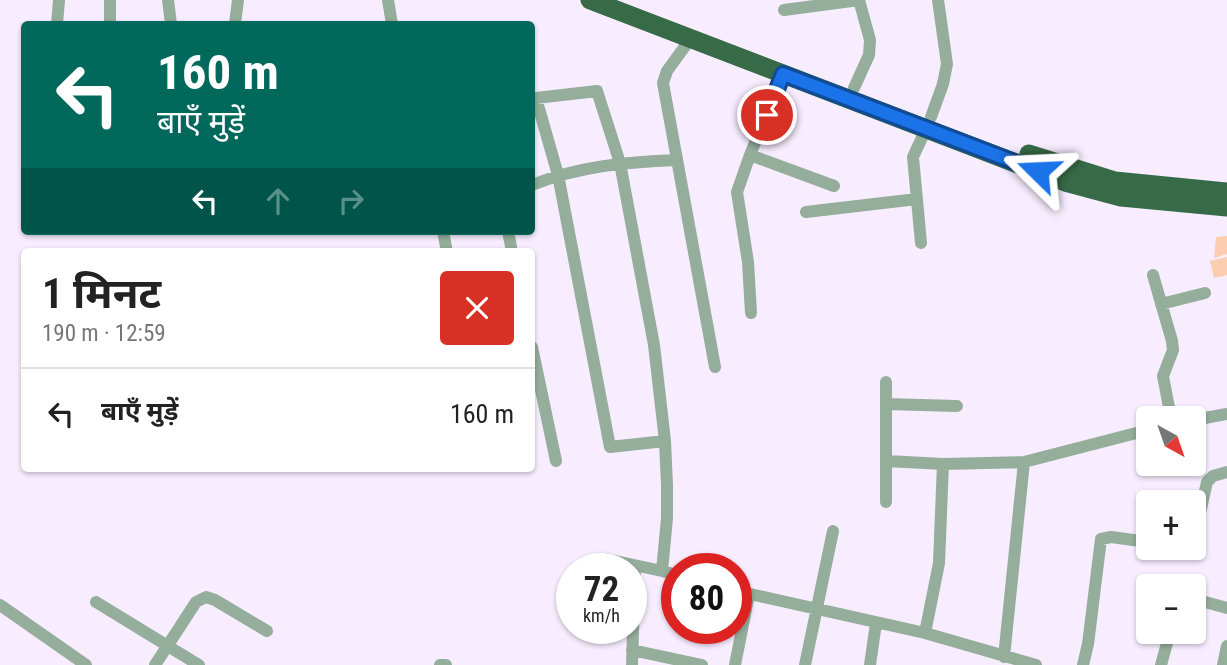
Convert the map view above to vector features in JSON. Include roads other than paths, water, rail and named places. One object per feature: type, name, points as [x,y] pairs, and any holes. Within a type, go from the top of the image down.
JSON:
[{"type":"highway","points":[[590,0],[783,74],[928,123],[1115,181],[1227,192]]},
{"type":"highway","points":[[622,0],[855,88],[928,123],[1093,190],[1165,202],[1227,207]]},
{"type":"street","points":[[57,21],[59,0]]},
{"type":"street","points":[[110,0],[110,21]]},
{"type":"street","points":[[168,0],[171,21]]},
{"type":"street","points":[[235,21],[238,0]]},
{"type":"street","points":[[388,0],[392,21]]},
{"type":"street","points":[[784,10],[859,0],[870,40],[869,55],[855,88]]},
{"type":"street","points":[[921,243],[913,157],[943,84],[947,64],[938,0]]},
{"type":"street","points":[[691,38],[667,71],[663,83],[715,367]]},
{"type":"street","points":[[751,313],[748,262],[737,192],[783,74]]},
{"type":"street","points":[[664,553],[667,518],[665,441],[654,345],[620,163],[597,91],[536,98],[558,175],[610,447],[665,441]]},
{"type":"street","points":[[750,155],[834,186]]},
{"type":"street","points":[[535,184],[558,175],[620,163],[677,160]]},
{"type":"street","points":[[806,212],[917,199]]},
{"type":"street","points":[[1153,275],[1172,350],[1163,376],[1169,406]]},
{"type":"street","points":[[1161,304],[1205,293]]},
{"type":"street","points":[[535,361],[556,461]]},
{"type":"street","points":[[886,382],[886,502]]},
{"type":"street","points":[[886,404],[957,406]]},
{"type":"street","points":[[1206,418],[1227,414]]},
{"type":"street","points":[[887,461],[943,464],[1024,462],[1136,433]]},
{"type":"street","points":[[1004,657],[1024,462]]},
{"type":"street","points":[[925,633],[940,563],[943,464]]},
{"type":"street","points":[[1205,490],[1207,482],[1213,476],[1227,472]]},
{"type":"street","points":[[805,665],[833,531]]},
{"type":"street","points":[[1083,665],[1101,539],[1111,537],[1136,540]]},
{"type":"street","points":[[752,594],[925,633],[1036,665]]},
{"type":"street","points":[[155,665],[196,602],[206,597],[267,631]]},
{"type":"street","points":[[96,602],[199,665]]},
{"type":"street","points":[[1206,603],[1227,608]]},
{"type":"street","points":[[0,605],[86,665]]},
{"type":"street","points":[[870,665],[876,623]]},
{"type":"street","points":[[632,644],[632,665]]},
{"type":"street","points":[[735,665],[737,644]]},
{"type":"street","points":[[1161,665],[1167,644]]},
{"type":"street","points":[[1223,665],[1227,646]]},
{"type":"street","points":[[632,650],[702,665]]},
{"type":"street","points":[[440,665],[446,665]]}]
